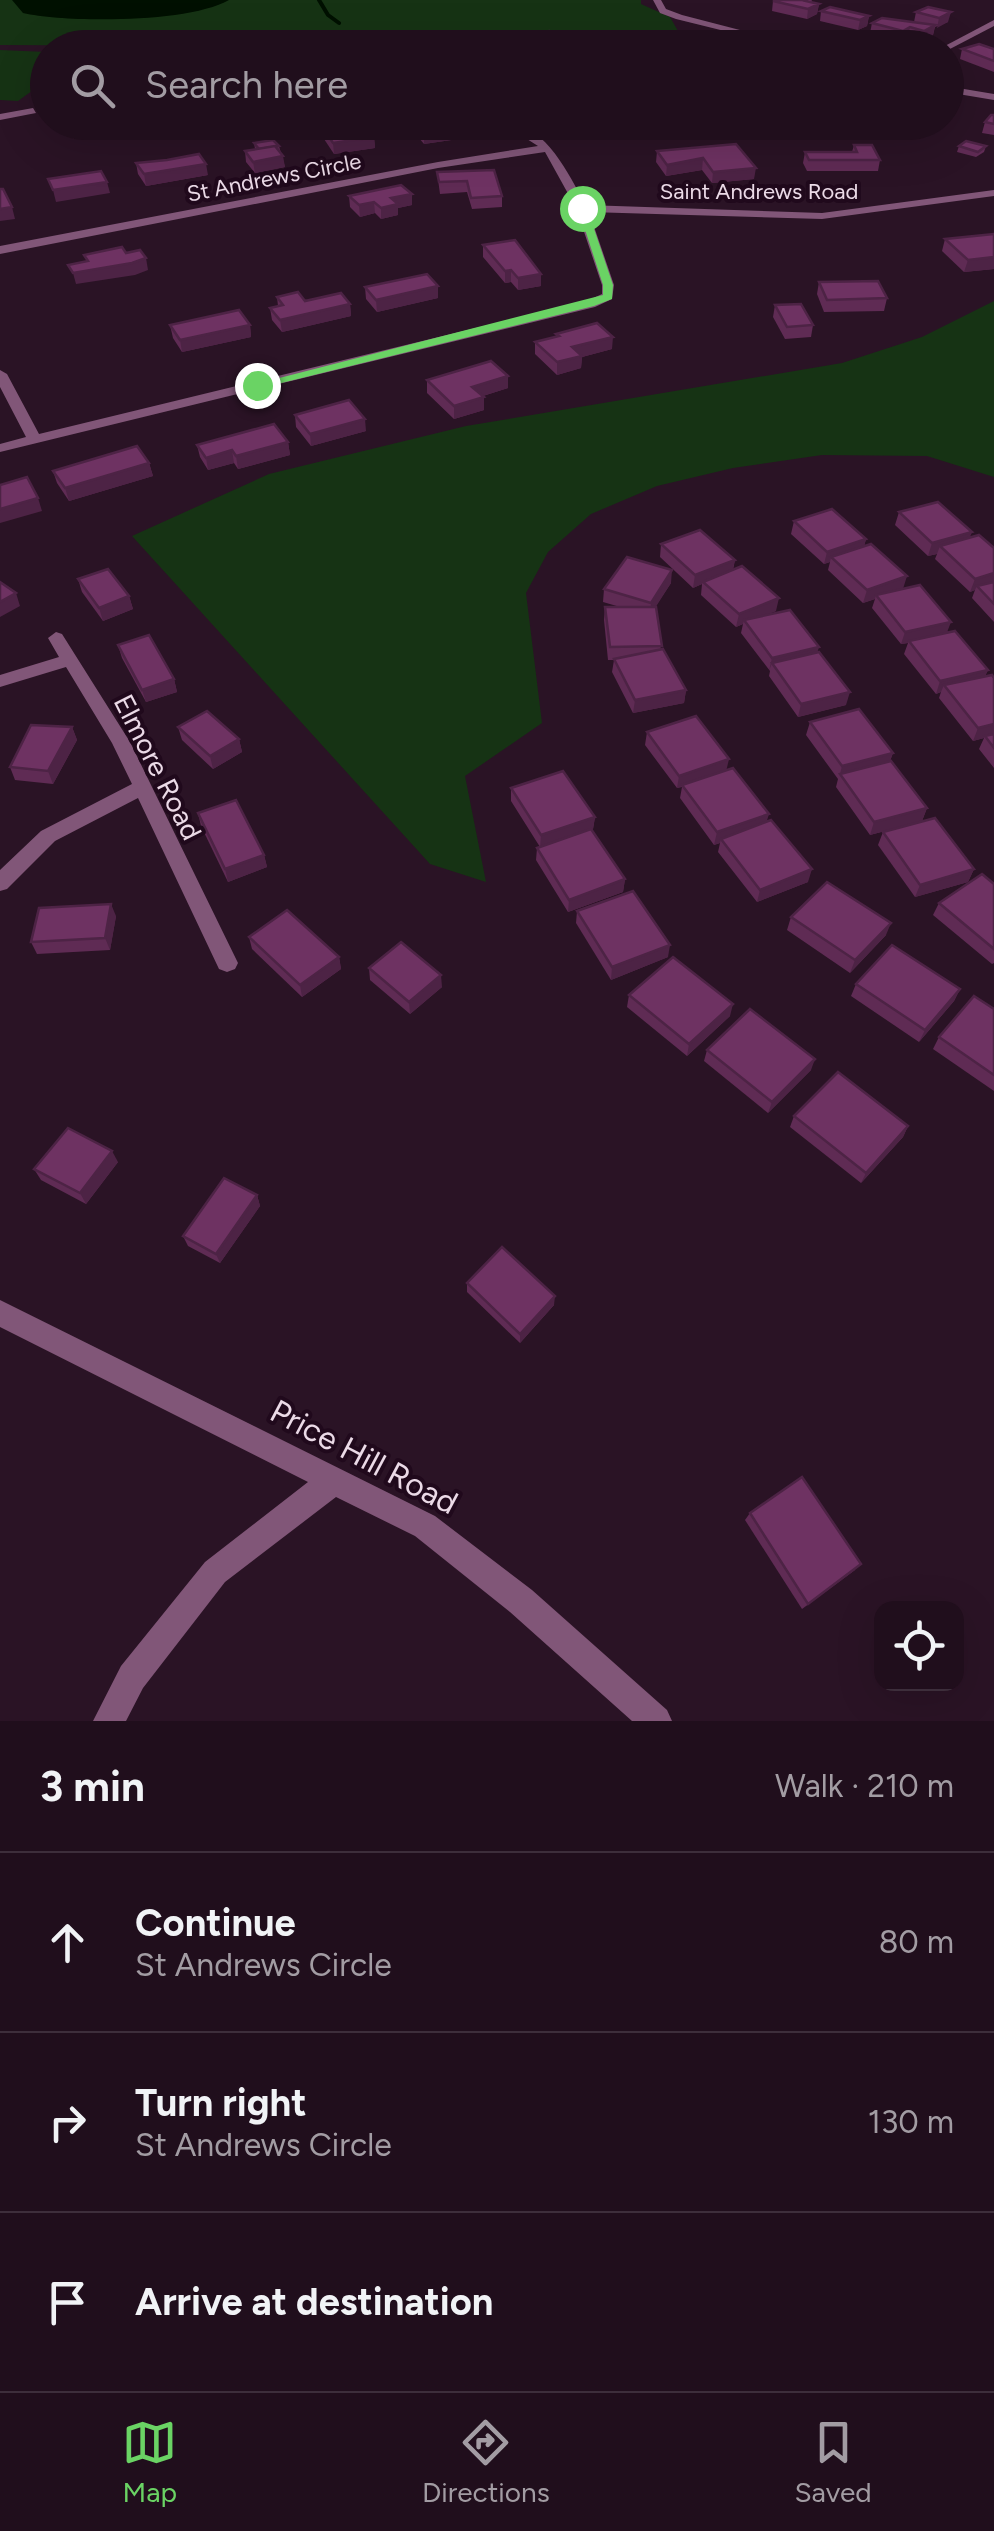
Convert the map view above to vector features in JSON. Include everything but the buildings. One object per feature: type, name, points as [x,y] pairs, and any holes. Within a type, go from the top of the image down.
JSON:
[{"type":"street","points":[[656,0],[663,10],[679,17],[732,30]]},
{"type":"street","points":[[964,38],[994,23]]},
{"type":"street","points":[[964,91],[994,97]]},
{"type":"street","points":[[0,116],[30,111]]},
{"type":"street","points":[[0,448],[591,304],[608,296],[608,285],[582,208],[548,148],[535,140]]},
{"type":"street","name":"St Andrews Circle","points":[[0,250],[438,165],[548,148]]},
{"type":"street","name":"Saint Andrews Road","points":[[582,208],[822,216],[994,194]]},
{"type":"street","points":[[0,374],[35,440]]},
{"type":"street","name":"Elmore Road","points":[[56,638],[121,742],[227,963]]},
{"type":"street","points":[[0,682],[68,662]]},
{"type":"street","points":[[0,883],[48,836],[142,788]]},
{"type":"street","name":"Price Hill Road","points":[[0,1313],[425,1526],[462,1552],[656,1721]]},
{"type":"street","points":[[109,1721],[132,1677],[215,1572],[333,1481]]},
{"type":"green space","points":[[0,0],[641,0],[641,4],[670,17],[677,30],[30,30],[30,45],[0,45]]},
{"type":"green space","points":[[0,50],[30,51],[30,92],[18,101],[0,100]]},
{"type":"green space","points":[[994,301],[994,477],[927,456],[822,455],[733,468],[657,486],[591,514],[548,552],[526,593],[542,723],[465,776],[486,882],[430,864],[132,536],[269,474],[466,426],[842,363],[922,337]]},
{"type":"shaded area","points":[[12,0],[229,0],[186,13],[97,19],[23,13]]},
{"type":"waterway","points":[[319,0],[328,15],[339,23]]},
{"type":"route","points":[[257,385],[591,304],[608,296],[608,285],[582,208]]}]
